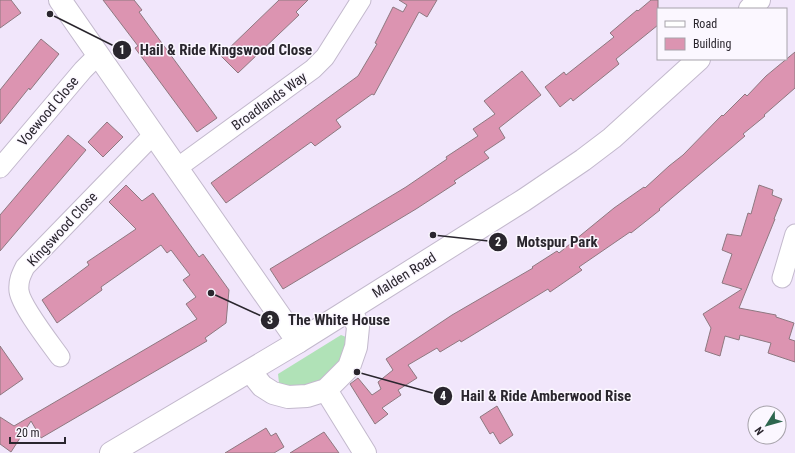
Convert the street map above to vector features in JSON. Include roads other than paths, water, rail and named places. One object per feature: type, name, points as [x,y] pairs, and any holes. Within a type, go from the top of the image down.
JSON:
[{"type":"main road","points":[[60,0],[298,342]]},
{"type":"main road","name":"Malden Road","points":[[111,453],[298,342],[524,200],[583,160],[612,138],[698,60]]},
{"type":"main road","points":[[250,371],[262,386],[272,393],[288,397],[307,396],[326,390],[349,367],[356,347],[358,327],[351,309]]},
{"type":"main road","points":[[326,390],[365,453]]},
{"type":"street","name":"Broadlands Way","points":[[177,168],[313,69],[325,57],[360,0]]},
{"type":"street","name":"Voewood Close","points":[[0,168],[83,70],[98,55]]},
{"type":"street","name":"Kingswood Close","points":[[60,357],[24,304],[19,292],[19,279],[25,267],[154,134]]},
{"type":"street","points":[[782,278],[795,234]]},
{"type":"place","name":"Hail & Ride Kingswood Close","points":[[50,14]]},
{"type":"place","name":"Motspur Park","points":[[433,235]]},
{"type":"place","name":"The White House","points":[[211,293]]},
{"type":"place","name":"Hail & Ride Amberwood Rise","points":[[357,372]]}]
